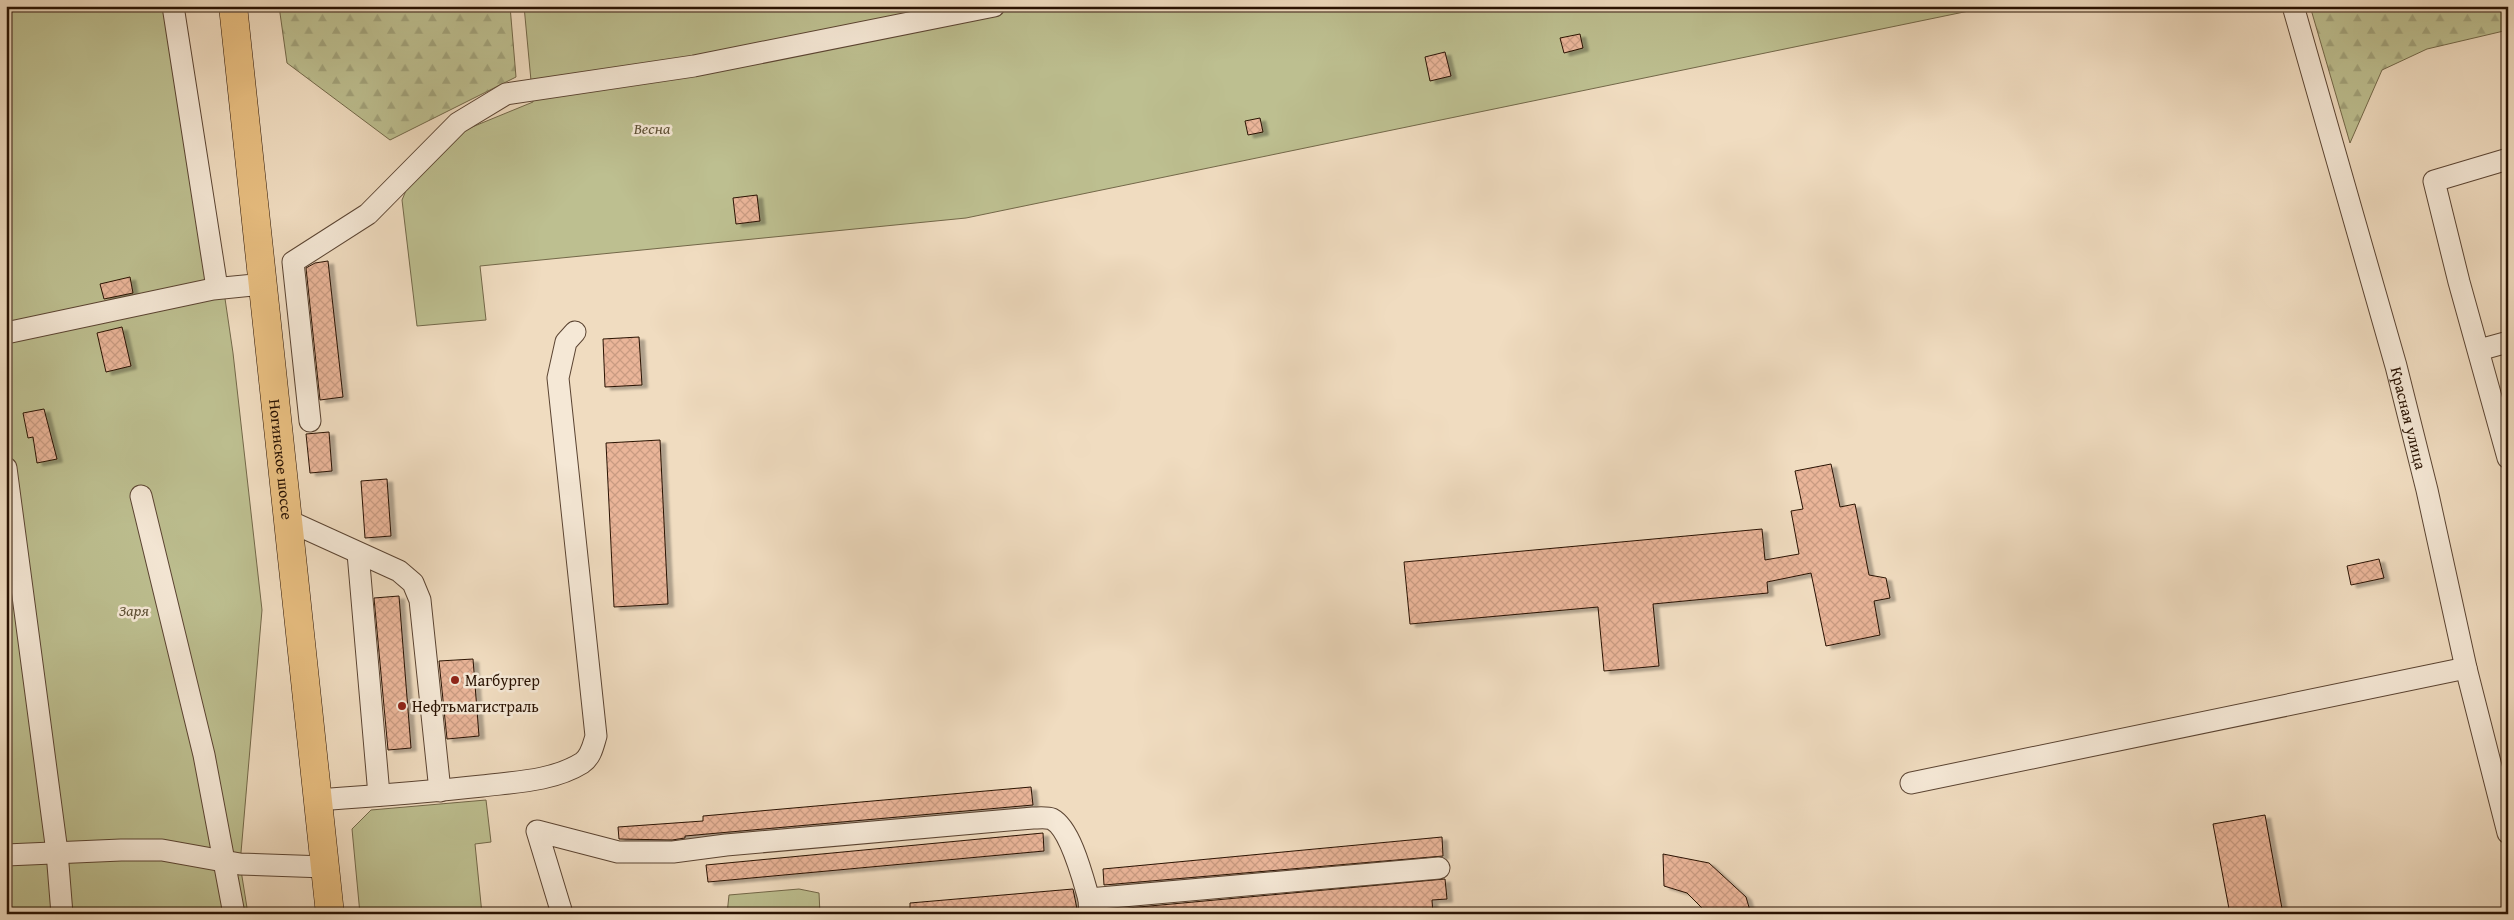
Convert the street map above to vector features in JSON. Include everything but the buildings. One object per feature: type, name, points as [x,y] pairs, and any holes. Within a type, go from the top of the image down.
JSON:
[{"type":"highway","name":"Ногинское шоссе","points":[[233,6],[330,914]]},
{"type":"lane","points":[[173,6],[217,288]]},
{"type":"lane","points":[[310,421],[293,262],[368,214],[458,123],[506,94],[694,66],[994,6]]},
{"type":"lane","name":"Красная улица","points":[[2293,6],[2396,366],[2427,490],[2466,668],[2508,833]]},
{"type":"lane","points":[[2508,159],[2434,181],[2508,458]]},
{"type":"lane","points":[[6,333],[217,288],[263,284]]},
{"type":"lane","points":[[318,800],[440,790],[530,780],[561,772],[583,762],[591,752],[596,736],[558,378],[566,342],[575,332]]},
{"type":"lane","points":[[2479,350],[2508,342]]},
{"type":"lane","points":[[6,468],[57,852],[62,914]]},
{"type":"lane","points":[[141,496],[204,755],[234,914]]},
{"type":"lane","points":[[289,521],[407,576],[418,591],[440,790]]},
{"type":"lane","points":[[358,553],[379,795]]},
{"type":"lane","points":[[1911,783],[2466,668]]},
{"type":"lane","points":[[561,910],[537,831],[618,852],[673,852],[754,842],[1050,818],[1060,826],[1076,858],[1090,906],[1439,868]]},
{"type":"lane","points":[[6,855],[162,850],[240,864],[325,867]]},
{"type":"green space","name":"Заря","points":[[6,6],[182,6],[233,353],[262,610],[240,864],[248,914],[6,914]]},
{"type":"green space","points":[[279,6],[510,6],[516,77],[390,140],[287,63]]},
{"type":"green space","name":"Весна","points":[[524,6],[1993,6],[966,218],[480,266],[486,320],[417,326],[402,200],[412,176],[455,134],[533,102]]},
{"type":"green space","points":[[2310,6],[2508,6],[2508,30],[2427,49],[2382,70],[2350,143]]},
{"type":"green space","points":[[486,800],[491,842],[475,844],[482,914],[360,914],[352,829],[371,810]]},
{"type":"green space","points":[[799,889],[819,893],[820,914],[727,914],[729,895]]},
{"type":"place","name":"Магбургер","points":[[455,680]]},
{"type":"place","name":"Нефтьмагистраль","points":[[402,706]]}]
